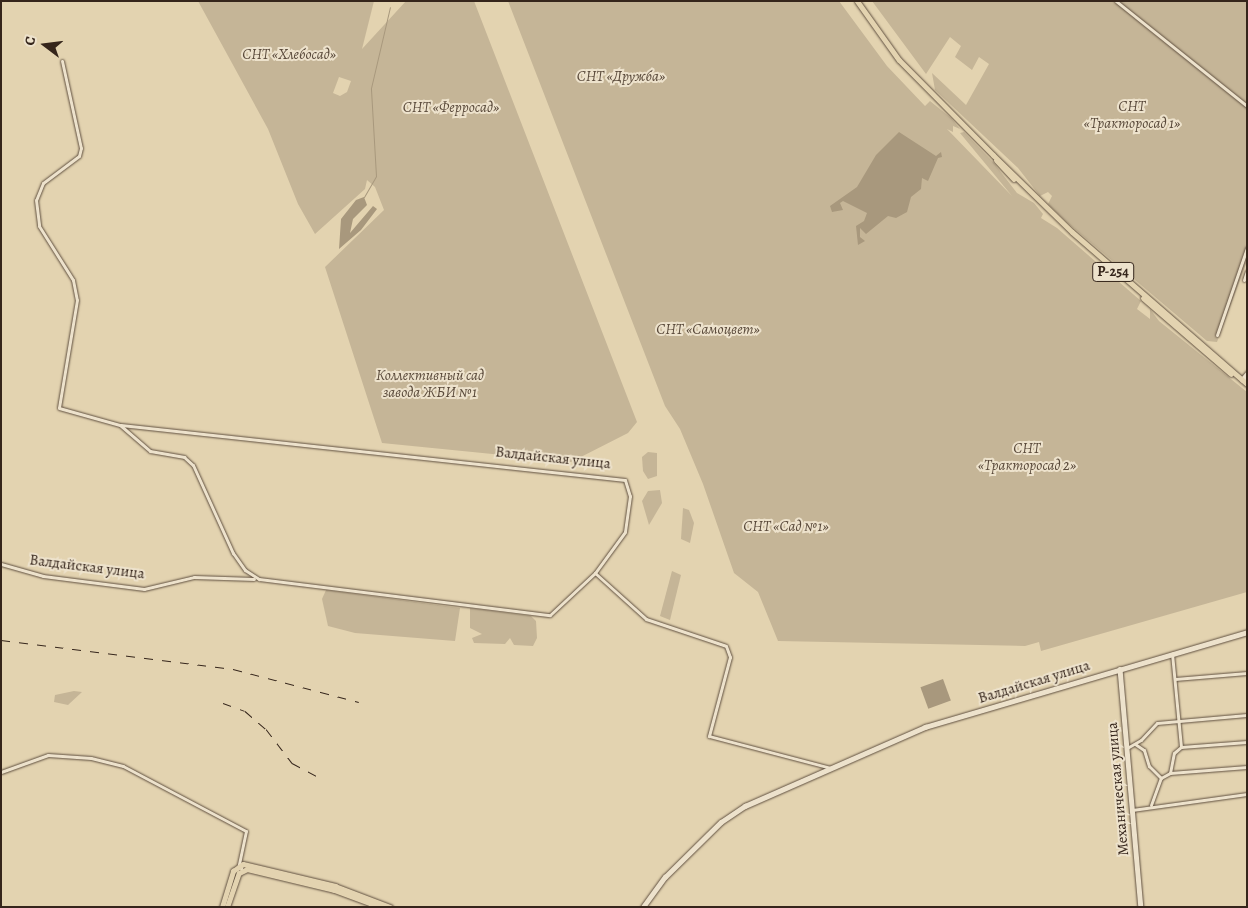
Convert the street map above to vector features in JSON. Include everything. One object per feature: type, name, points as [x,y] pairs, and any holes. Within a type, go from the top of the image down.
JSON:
[{"type":"main road","name":"Р-254","points":[[857,1],[899,60],[1063,228],[1243,382]]},
{"type":"main road","points":[[1243,382],[1247,388]]},
{"type":"main road","points":[[222,907],[233,871],[240,868],[257,866],[335,886],[390,907]]},
{"type":"main road","points":[[227,907],[240,868]]},
{"type":"main road","points":[[240,868],[334,890],[380,907]]},
{"type":"street","points":[[1116,1],[1247,106]]},
{"type":"street","name":"Валдайская улица","points":[[1,564],[43,576],[144,589],[194,577],[260,579],[550,615],[596,573],[622,539],[628,521],[630,488],[620,478],[120,425],[59,408],[77,300],[73,280],[40,226],[36,200],[43,183],[79,156],[81,148],[62,61]]},
{"type":"street","points":[[1217,335],[1247,248]]},
{"type":"street","points":[[1244,280],[1247,271]]},
{"type":"street","points":[[1243,382],[1247,374]]},
{"type":"street","points":[[120,425],[150,451],[184,456],[193,464],[233,553],[249,574],[260,579]]},
{"type":"street","points":[[596,573],[646,619],[726,646],[730,657],[709,736],[832,768]]},
{"type":"street","name":"Валдайская улица","points":[[643,907],[664,877],[721,822],[744,806],[926,727],[1172,652],[1247,632]]},
{"type":"street","points":[[1172,652],[1181,747]]},
{"type":"street","name":"Механическая улица","points":[[1120,669],[1141,907]]},
{"type":"street","points":[[1175,679],[1247,673]]},
{"type":"street","points":[[1127,748],[1135,744],[1156,723],[1247,715]]},
{"type":"street","points":[[1170,772],[1174,753],[1181,747],[1247,742]]},
{"type":"street","points":[[1135,744],[1144,750],[1149,766],[1162,778]]},
{"type":"street","points":[[1,772],[48,755],[92,758],[122,766],[246,830],[240,868]]},
{"type":"street","points":[[1150,804],[1162,778],[1170,772],[1247,767]]},
{"type":"street","points":[[1132,810],[1150,804],[1247,794]]},
{"type":"green space","points":[[198,1],[374,1],[362,49],[406,1],[474,1],[637,422],[628,433],[571,462],[382,443],[325,267],[384,210],[375,187],[367,180],[365,189],[315,234],[298,204],[268,129]],"holes":[[[339,77],[351,81],[347,92],[340,96],[333,93]]]},
{"type":"green space","name":"СНТ «Тракторосад 2»","points":[[508,1],[839,1],[887,66],[925,106],[930,101],[951,118],[960,129],[953,126],[953,132],[947,129],[1012,196],[960,133],[964,132],[993,162],[1017,193],[1034,203],[1043,214],[1041,218],[1057,228],[1141,301],[1137,309],[1150,319],[1150,309],[1159,321],[1247,392],[1247,592],[1041,651],[1039,642],[1025,646],[778,641],[758,592],[734,573],[703,484],[680,429],[665,406]]},
{"type":"green space","name":"СНТ «Тракторосад 1»","points":[[872,1],[1247,1],[1247,261],[1217,342],[1207,341],[1069,224],[1048,204],[1052,196],[1048,192],[1040,196],[1018,168],[935,90],[932,73],[966,105],[989,64],[979,57],[972,70],[955,57],[961,46],[950,37],[926,74]]},
{"type":"green space","points":[[648,452],[657,453],[657,476],[648,479],[643,471],[642,457]]},
{"type":"green space","points":[[660,490],[662,503],[649,525],[642,501],[648,491]]},
{"type":"green space","points":[[683,508],[689,510],[694,523],[690,543],[681,539]]},
{"type":"green space","points":[[672,571],[681,575],[670,620],[660,616]]},
{"type":"green space","points":[[326,590],[460,608],[455,641],[355,633],[328,626],[322,599]]},
{"type":"green space","points":[[470,608],[531,616],[536,621],[537,638],[533,646],[514,645],[510,638],[505,644],[474,643],[472,638],[482,634],[470,628]]},
{"type":"green space","points":[[74,691],[82,692],[68,705],[54,702],[55,695]]},
{"type":"shaded area","points":[[899,132],[936,156],[941,152],[942,157],[938,158],[928,181],[922,178],[921,189],[911,197],[907,212],[896,218],[888,216],[866,234],[860,228],[860,237],[865,241],[858,245],[856,226],[864,221],[867,213],[843,201],[840,203],[843,210],[832,212],[830,206],[857,187],[876,155]]},
{"type":"shaded area","points":[[364,197],[367,205],[353,219],[350,233],[373,206],[377,209],[361,230],[339,249],[341,219],[356,200]]},
{"type":"shaded area","points":[[943,679],[951,701],[928,709],[920,687]]},
{"type":"waterway","points":[[364,197],[376,176],[371,88],[390,7]]},
{"type":"railway","points":[[1,640],[233,669],[359,702]]},
{"type":"railway","points":[[223,703],[245,711],[266,729],[292,763],[324,780]]},
{"type":"park label","name":"СНТ «Хлебосад»","points":[[289,55]]},
{"type":"park label","name":"СНТ «Дружба»","points":[[621,77]]},
{"type":"park label","name":"СНТ «Ферросад»","points":[[451,108]]},
{"type":"park label","name":"СНТ «Самоцвет»","points":[[708,330]]},
{"type":"park label","name":"Коллективный сад завода ЖБИ №1","points":[[430,384]]},
{"type":"park label","name":"СНТ «Сад №1»","points":[[786,527]]}]
